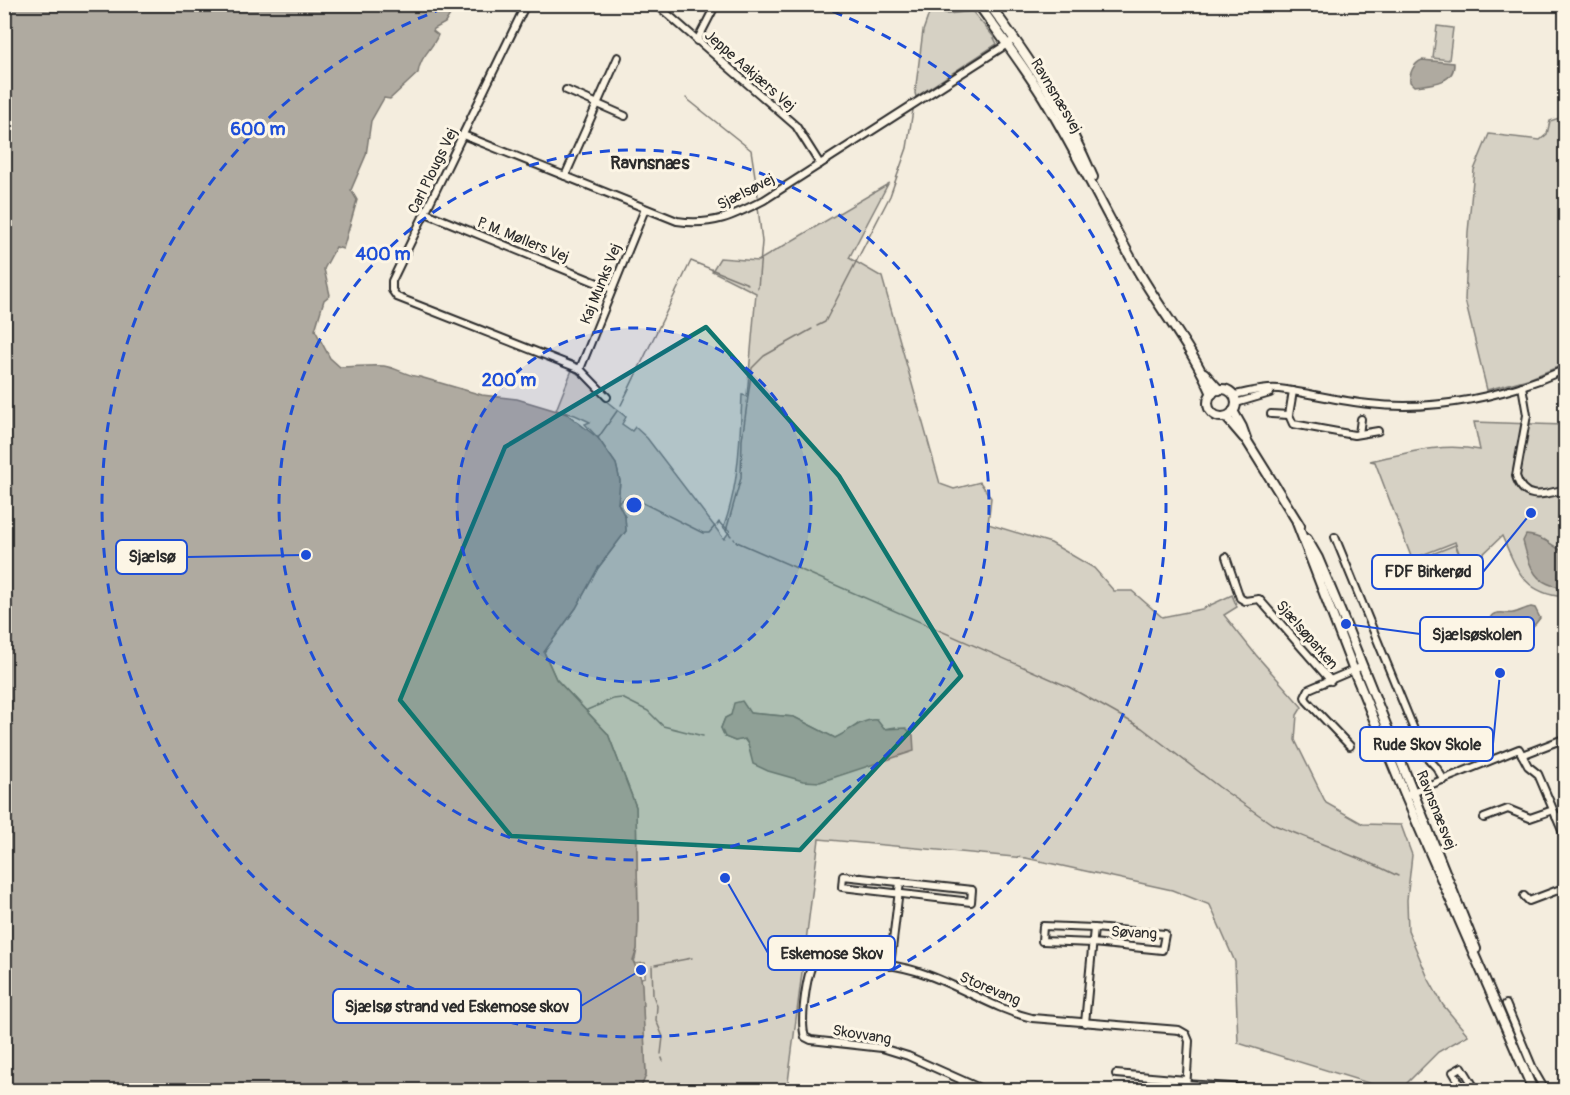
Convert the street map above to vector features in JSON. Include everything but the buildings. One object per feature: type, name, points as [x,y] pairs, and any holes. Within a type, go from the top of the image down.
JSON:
[{"type":"main road","name":"Ravnsnæsvej","points":[[978,4],[1011,41]]},
{"type":"main road","name":"Ravnsnæsvej","points":[[989,4],[1105,206],[1143,279],[1215,392]]},
{"type":"main road","points":[[1227,390],[1232,406],[1218,417],[1211,412],[1208,405],[1215,392],[1227,390]]},
{"type":"main road","name":"Ravnsnæsvej","points":[[1232,406],[1247,441],[1318,558],[1475,944],[1480,965]]},
{"type":"main road","name":"Ravnsnæsvej","points":[[1297,523],[1405,795],[1455,915],[1480,965],[1533,1090]]},
{"type":"street","name":"Carl Plougs Vej","points":[[526,4],[392,281],[392,290],[397,297],[580,369],[607,397]]},
{"type":"street","name":"Jeppe Aakjærs Vej","points":[[656,4],[796,126],[820,164]]},
{"type":"street","points":[[697,41],[716,4]]},
{"type":"street","name":"Sjælsøvej","points":[[463,135],[677,221],[696,223],[717,221],[735,215],[764,200],[1011,41]]},
{"type":"street","points":[[565,176],[618,57]]},
{"type":"street","points":[[566,90],[626,116]]},
{"type":"street","name":"Kaj Munks Vej","points":[[580,369],[645,209]]},
{"type":"street","name":"P. M. Møllers Vej","points":[[426,213],[612,289]]},
{"type":"street","points":[[1232,406],[1282,391],[1343,401],[1400,405],[1453,401],[1522,386],[1566,369]]},
{"type":"street","points":[[1522,386],[1527,415],[1516,476],[1518,484],[1530,494],[1538,495],[1566,489]]},
{"type":"street","points":[[1293,391],[1289,415],[1293,424],[1359,434],[1378,431]]},
{"type":"street","points":[[1271,414],[1289,415]]},
{"type":"street","points":[[1359,434],[1361,418]]},
{"type":"street","name":"Ravnsnæsvej","points":[[1335,537],[1424,754],[1444,780]]},
{"type":"street","name":"Sjælsøparken","points":[[1226,557],[1240,598],[1245,601],[1259,599],[1331,681]]},
{"type":"street","points":[[1350,746],[1305,697],[1306,692],[1310,689],[1363,666]]},
{"type":"street","points":[[1522,755],[1566,738]]},
{"type":"street","points":[[1405,795],[1519,749],[1528,766],[1538,774],[1566,840]]},
{"type":"street","points":[[1486,815],[1508,809],[1534,818],[1553,810]]},
{"type":"street","points":[[1556,817],[1566,813]]},
{"type":"street","points":[[843,876],[972,890],[971,902],[899,894],[842,887],[843,876]]},
{"type":"street","points":[[890,966],[900,882]]},
{"type":"street","points":[[1524,896],[1529,901],[1566,887]]},
{"type":"street","name":"Søvang","points":[[1043,927],[1094,928],[1165,934],[1162,950],[1093,943],[1042,941],[1043,927]]},
{"type":"street","name":"Søvang","points":[[1085,1023],[1094,928]]},
{"type":"street","name":"Storevang","points":[[806,997],[810,967],[814,961],[820,959],[912,969],[1009,1012],[1032,1018],[1179,1030],[1186,1034],[1189,1041],[1186,1085]]},
{"type":"street","name":"Skovvang","points":[[806,997],[803,1029],[805,1036],[811,1040],[882,1048],[908,1056],[984,1090]]},
{"type":"street","points":[[1506,1004],[1534,1071],[1545,1090]]},
{"type":"street","points":[[1504,1025],[1514,1021]]},
{"type":"street","points":[[1464,1090],[1453,1072],[1462,1067],[1476,1090]]},
{"type":"street","points":[[1116,1074],[1186,1085],[1261,1090]]},
{"type":"street","points":[[958,1090],[963,1081]]},
{"type":"highlighted area","points":[[706,327],[839,476],[961,676],[800,850],[511,836],[400,700],[505,447]]},
{"type":"shaded area","points":[[5,4],[456,5],[445,23],[434,29],[433,31],[438,35],[421,62],[418,73],[390,99],[384,98],[371,121],[366,155],[351,190],[357,200],[343,249],[336,247],[324,269],[330,295],[324,300],[315,330],[330,358],[340,367],[384,366],[482,395],[517,399],[567,414],[598,438],[616,464],[620,481],[618,503],[625,517],[626,531],[598,568],[576,608],[544,652],[556,679],[608,734],[636,807],[638,918],[637,949],[633,961],[642,985],[646,1075],[640,1090],[5,1090]]},
{"type":"shaded area","points":[[931,8],[948,14],[972,11],[997,44],[916,97],[923,31]]},
{"type":"shaded area","points":[[1437,26],[1453,28],[1449,60],[1433,58]]},
{"type":"shaded area","points":[[1422,60],[1454,63],[1453,70],[1446,79],[1440,82],[1414,86],[1410,82],[1411,72],[1414,66]]},
{"type":"shaded area","points":[[1565,116],[1565,364],[1531,378],[1487,390],[1465,300],[1474,170],[1489,134],[1540,140],[1547,134],[1550,121]]},
{"type":"shaded area","points":[[888,184],[849,258],[882,277],[940,484],[954,489],[980,482],[991,498],[988,524],[1051,543],[1094,568],[1114,591],[1132,591],[1162,617],[1202,609],[1232,595],[1237,607],[1224,615],[1302,707],[1297,715],[1295,740],[1326,803],[1363,824],[1401,825],[1412,855],[1407,900],[1408,930],[1428,978],[1443,1005],[1468,1035],[1438,1052],[1400,1090],[1391,1090],[1238,1043],[1235,962],[1210,905],[1172,890],[1026,858],[819,839],[787,1090],[640,1090],[646,1074],[641,978],[645,977],[645,963],[634,964],[638,918],[636,807],[608,734],[556,679],[544,652],[576,608],[598,568],[626,531],[625,517],[618,503],[620,481],[616,464],[585,424],[590,422],[556,410],[572,370],[626,417],[622,424],[632,431],[635,427],[647,438],[724,539],[730,531],[724,526],[736,478],[742,395],[747,396],[756,293],[712,271],[720,258],[758,261]],"holes":[[[750,713],[794,717],[835,738],[848,732],[859,723],[883,729],[896,727],[754,764],[748,744],[744,739],[735,741],[725,737],[721,728],[725,718],[731,715]]]},
{"type":"shaded area","points":[[1474,422],[1565,425],[1565,552],[1545,540],[1557,587],[1565,587],[1565,597],[1540,591],[1523,578],[1502,536],[1473,567],[1465,566],[1462,561],[1429,575],[1422,558],[1455,545],[1461,558],[1455,542],[1412,559],[1375,462],[1370,461],[1438,448],[1480,450]]},
{"type":"shaded area","points":[[1526,535],[1541,539],[1565,552],[1565,587],[1546,583],[1535,573],[1523,541]]},
{"type":"shaded area","points":[[1531,607],[1535,608],[1540,618],[1531,628],[1511,639],[1504,640],[1492,634],[1489,623],[1493,614],[1513,613]]},
{"type":"shaded area","points":[[742,701],[750,713],[794,717],[835,738],[860,723],[871,720],[877,720],[884,729],[906,728],[913,735],[914,751],[820,782],[803,781],[768,771],[753,764],[745,739],[735,741],[725,737],[721,728],[725,718],[731,715],[734,703]]},
{"type":"waterway","points":[[686,98],[751,150],[758,196]]},
{"type":"waterway","points":[[817,326],[825,322],[890,196],[907,148],[913,110]]},
{"type":"waterway","points":[[758,207],[762,242],[758,288]]},
{"type":"waterway","points":[[621,405],[691,261],[748,284]]},
{"type":"waterway","points":[[726,531],[741,478],[742,440],[752,368],[764,356],[812,329]]},
{"type":"waterway","points":[[598,438],[617,411]]},
{"type":"waterway","points":[[618,503],[626,497],[637,500],[703,533],[709,533],[715,526]]},
{"type":"waterway","points":[[717,525],[719,522],[731,536]]},
{"type":"waterway","points":[[734,539],[1069,687],[1142,728],[1272,824],[1398,876]]},
{"type":"waterway","points":[[587,710],[613,699],[622,698],[648,711],[663,726],[703,736]]},
{"type":"waterway","points":[[655,965],[692,958]]},
{"type":"waterway","points":[[652,966],[653,995],[657,1006],[656,1020],[663,1037],[661,1054]]},
{"type":"place","name":"FDF Birkerød","points":[[1531,513]]},
{"type":"place","name":"Sjælsø","points":[[306,555]]},
{"type":"place","name":"Sjælsøskolen","points":[[1346,624]]},
{"type":"place","name":"Rude Skov Skole","points":[[1500,673]]},
{"type":"place","name":"Eskemose Skov","points":[[725,878]]},
{"type":"place","name":"Sjælsø strand ved Eskemose skov","points":[[641,970]]},
{"type":"district","name":"Ravnsnæs","points":[[650,163]]}]
